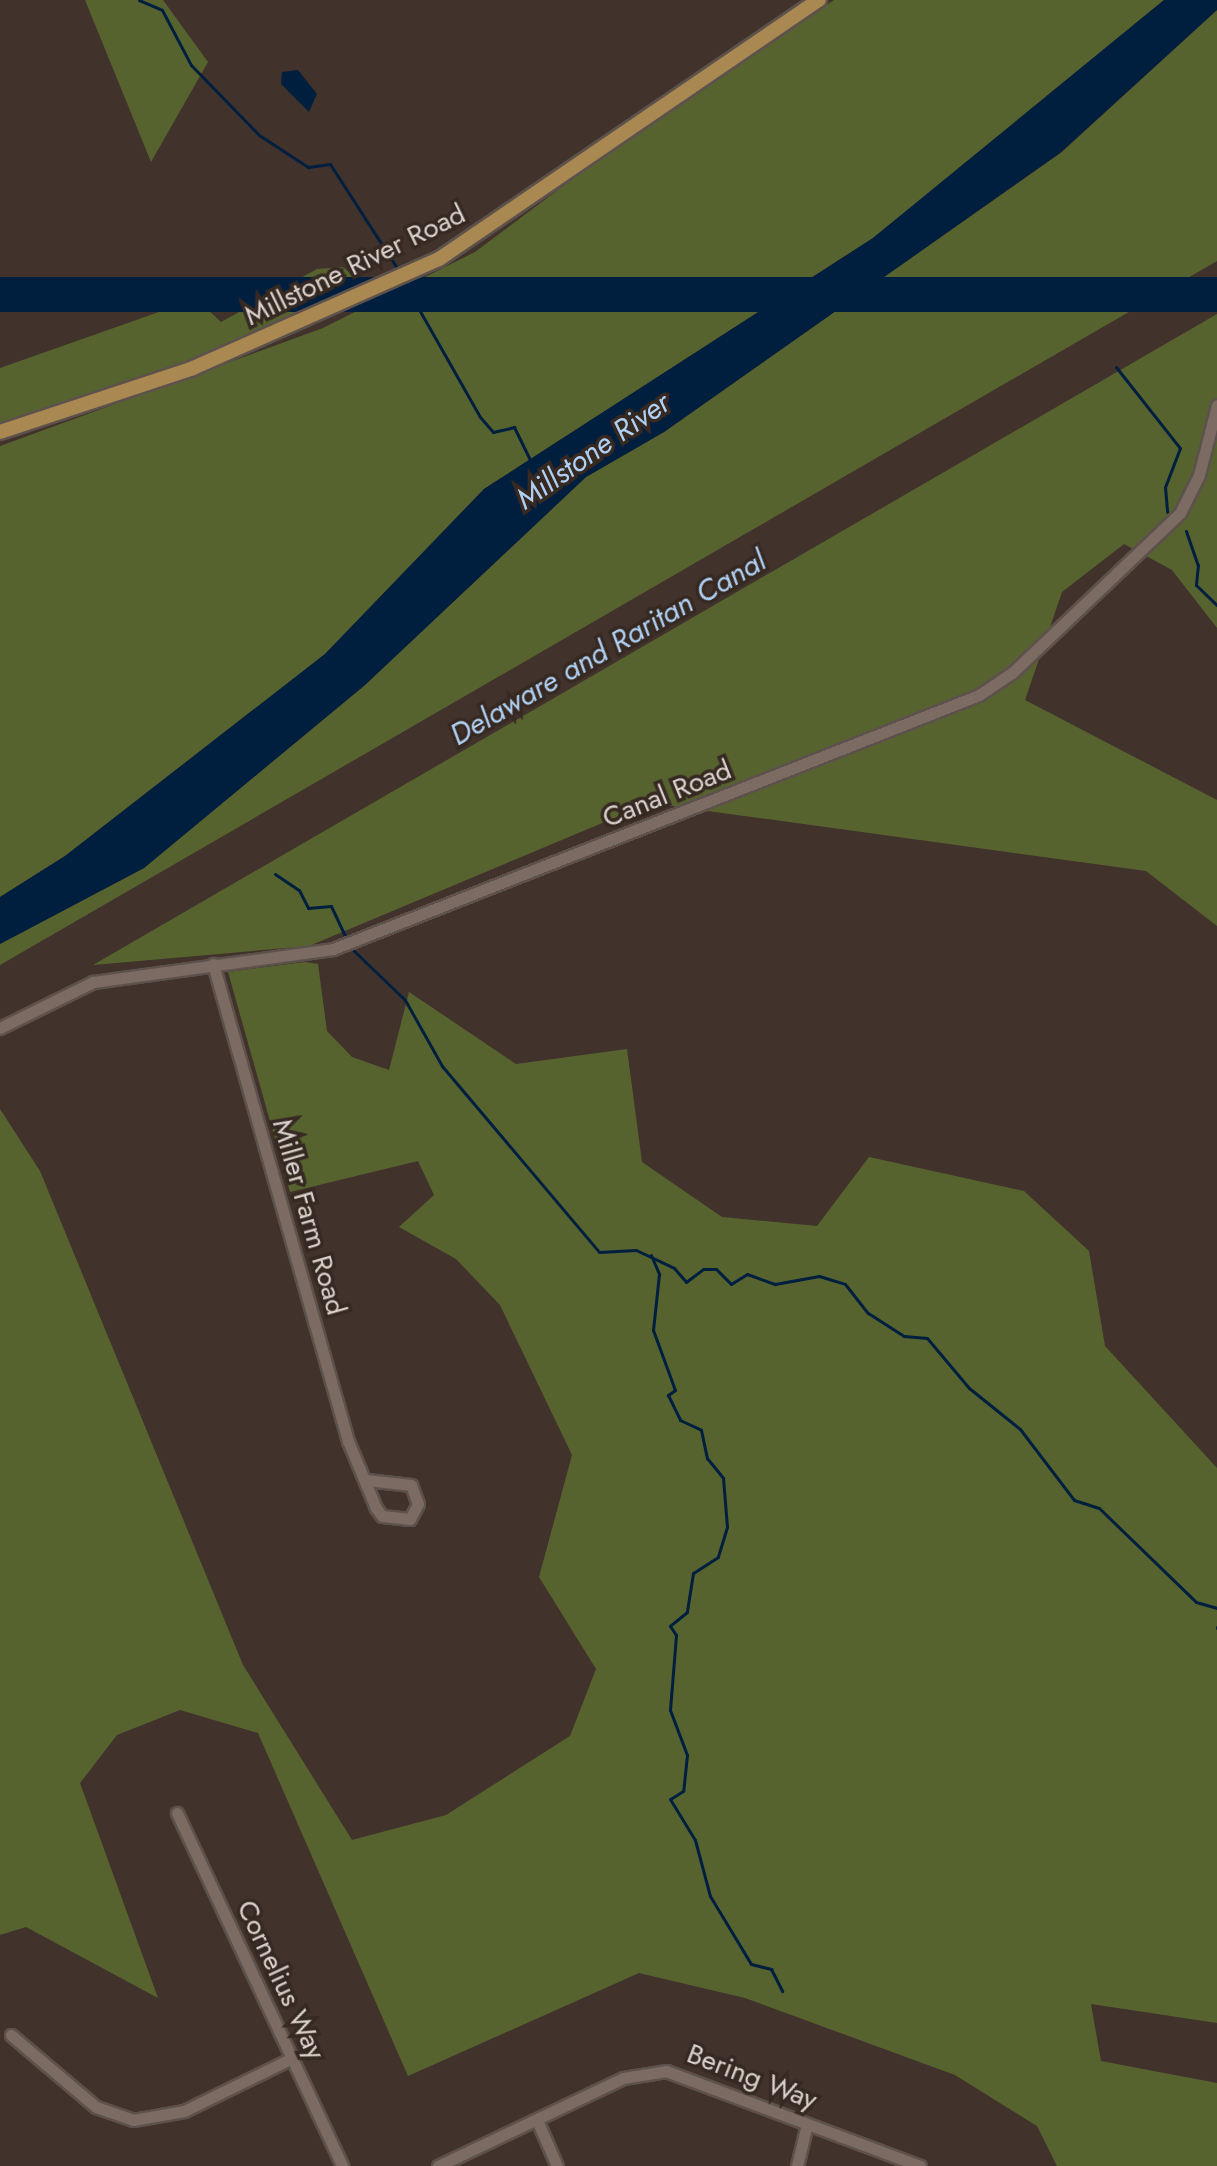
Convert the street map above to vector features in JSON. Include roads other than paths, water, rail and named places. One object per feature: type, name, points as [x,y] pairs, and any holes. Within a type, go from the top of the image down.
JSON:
[{"type":"main road","name":"Millstone River Road","points":[[0,432],[232,352],[439,259],[819,0]]},
{"type":"street","name":"Canal Road","points":[[0,1028],[93,982],[333,949],[990,689],[1180,513],[1199,475],[1217,405]]},
{"type":"street","name":"Miller Farm Road","points":[[213,964],[336,1403],[366,1480],[382,1516],[410,1519],[418,1504],[411,1485],[366,1480]]},
{"type":"street","name":"Cornelius Way","points":[[177,1813],[342,2166]]},
{"type":"street","points":[[11,2035],[96,2107],[133,2120],[184,2111],[290,2059]]},
{"type":"street","name":"Bering Way","points":[[438,2166],[623,2078],[666,2071],[920,2166]]},
{"type":"street","points":[[537,2120],[557,2166]]},
{"type":"street","points":[[797,2166],[807,2124]]},
{"type":"water","name":"Millstone River","points":[[1164,0],[1217,0],[1217,10],[1060,153],[664,432],[586,477],[365,685],[144,868],[0,944],[0,897],[65,856],[325,654],[484,489],[873,238]]},
{"type":"water","points":[[298,70],[317,94],[309,112],[281,84],[282,72]]},
{"type":"water","points":[[0,277],[1217,277],[1217,312],[0,312]]},
{"type":"waterway","points":[[139,0],[162,10],[191,65],[259,135],[308,167],[330,164],[397,268]]},
{"type":"waterway","name":"Millstone River","points":[[404,283],[480,417],[493,432],[514,427],[530,460]]},
{"type":"waterway","points":[[1116,367],[1180,448],[1165,487],[1167,512]]},
{"type":"waterway","points":[[1186,531],[1198,565],[1196,585],[1217,605]]},
{"type":"waterway","points":[[275,874],[299,890],[308,908],[331,906],[346,938]]},
{"type":"waterway","points":[[351,948],[405,1000],[442,1066],[599,1252],[636,1250],[674,1268],[686,1282],[703,1269],[716,1269],[731,1284],[747,1274],[775,1284],[819,1276],[845,1284],[868,1313],[904,1336],[927,1338],[969,1388],[1020,1429],[1074,1500],[1099,1508],[1196,1602],[1217,1608]]},
{"type":"waterway","points":[[651,1255],[659,1274],[653,1330],[675,1390],[668,1395],[680,1420],[701,1430],[707,1458],[723,1478],[727,1527],[718,1557],[693,1573],[687,1612],[670,1626],[676,1635],[670,1710],[687,1755],[683,1791],[670,1799],[695,1840],[710,1896],[751,1964],[771,1969],[782,1991]]},
{"type":"water label","name":"Delaware and Raritan Canal","points":[[608,648]]}]
